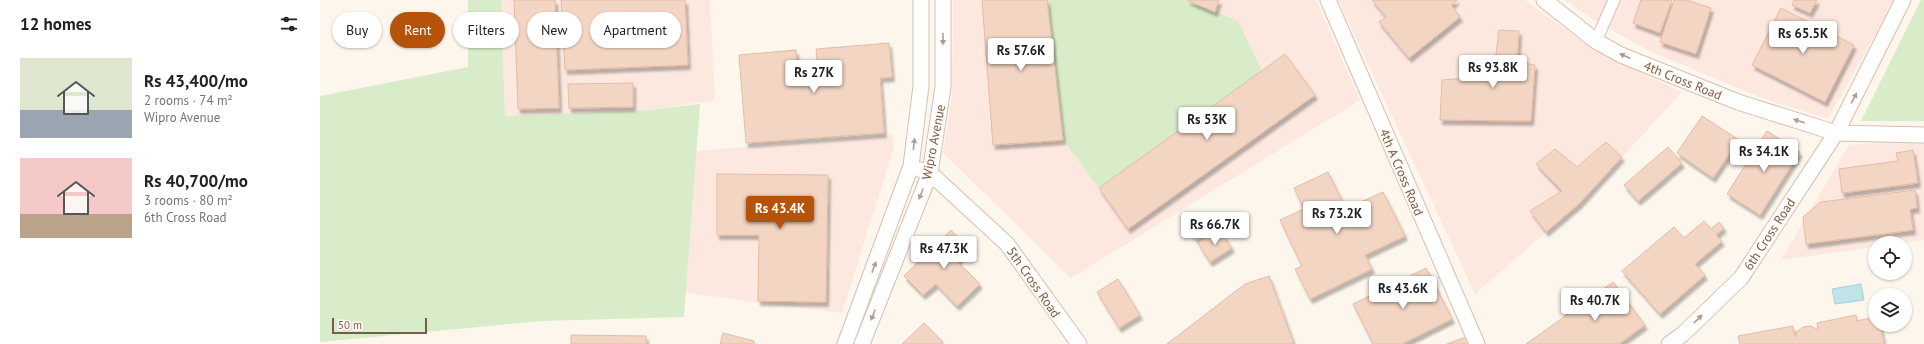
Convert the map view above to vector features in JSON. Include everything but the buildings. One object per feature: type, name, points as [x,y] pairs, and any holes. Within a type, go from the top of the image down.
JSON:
[{"type":"street","name":"Wipro Avenue","points":[[845,343],[911,166],[921,86],[921,0]]},
{"type":"street","name":"Wipro Avenue","points":[[862,344],[930,173],[943,87],[943,0]]},
{"type":"street","name":"4th A Cross Road","points":[[1328,0],[1477,344]]},
{"type":"street","name":"4th Cross Road","points":[[1544,0],[1596,41],[1621,55],[1738,102],[1836,133],[1924,135]]},
{"type":"street","points":[[1596,41],[1614,0]]},
{"type":"street","name":"6th Cross Road","points":[[1669,344],[1683,334],[1741,278],[1836,133],[1903,0]]},
{"type":"street","name":"5th Cross Road","points":[[911,166],[930,173],[1007,244],[1079,344]]},
{"type":"shaded area","points":[[501,0],[710,0],[715,100],[650,110],[505,116],[503,48],[519,48],[519,12],[501,12]]},
{"type":"shaded area","points":[[953,0],[1316,0],[1360,100],[1071,278],[943,153],[952,95]]},
{"type":"shaded area","points":[[1338,0],[1525,0],[1592,49],[1682,92],[1579,204],[1475,294]]},
{"type":"shaded area","points":[[1565,0],[1895,0],[1828,119],[1762,98],[1649,51],[1597,22]]},
{"type":"shaded area","points":[[893,135],[894,147],[842,313],[686,293],[696,151]]},
{"type":"shaded area","points":[[1900,141],[1924,141],[1924,240],[1912,242],[1912,236],[1868,236],[1868,248],[1781,260],[1849,145]]},
{"type":"green space","points":[[468,0],[501,0],[501,12],[468,12]]},
{"type":"green space","points":[[1047,0],[1187,0],[1238,21],[1262,71],[1099,188],[1063,140]]},
{"type":"green space","points":[[1921,0],[1924,0],[1924,121],[1861,121]]},
{"type":"green space","points":[[468,48],[503,48],[505,116],[650,110],[700,104],[684,317],[542,321],[320,342],[320,96],[468,67]]},
{"type":"water","points":[[1861,284],[1864,300],[1835,304],[1832,289]]}]
